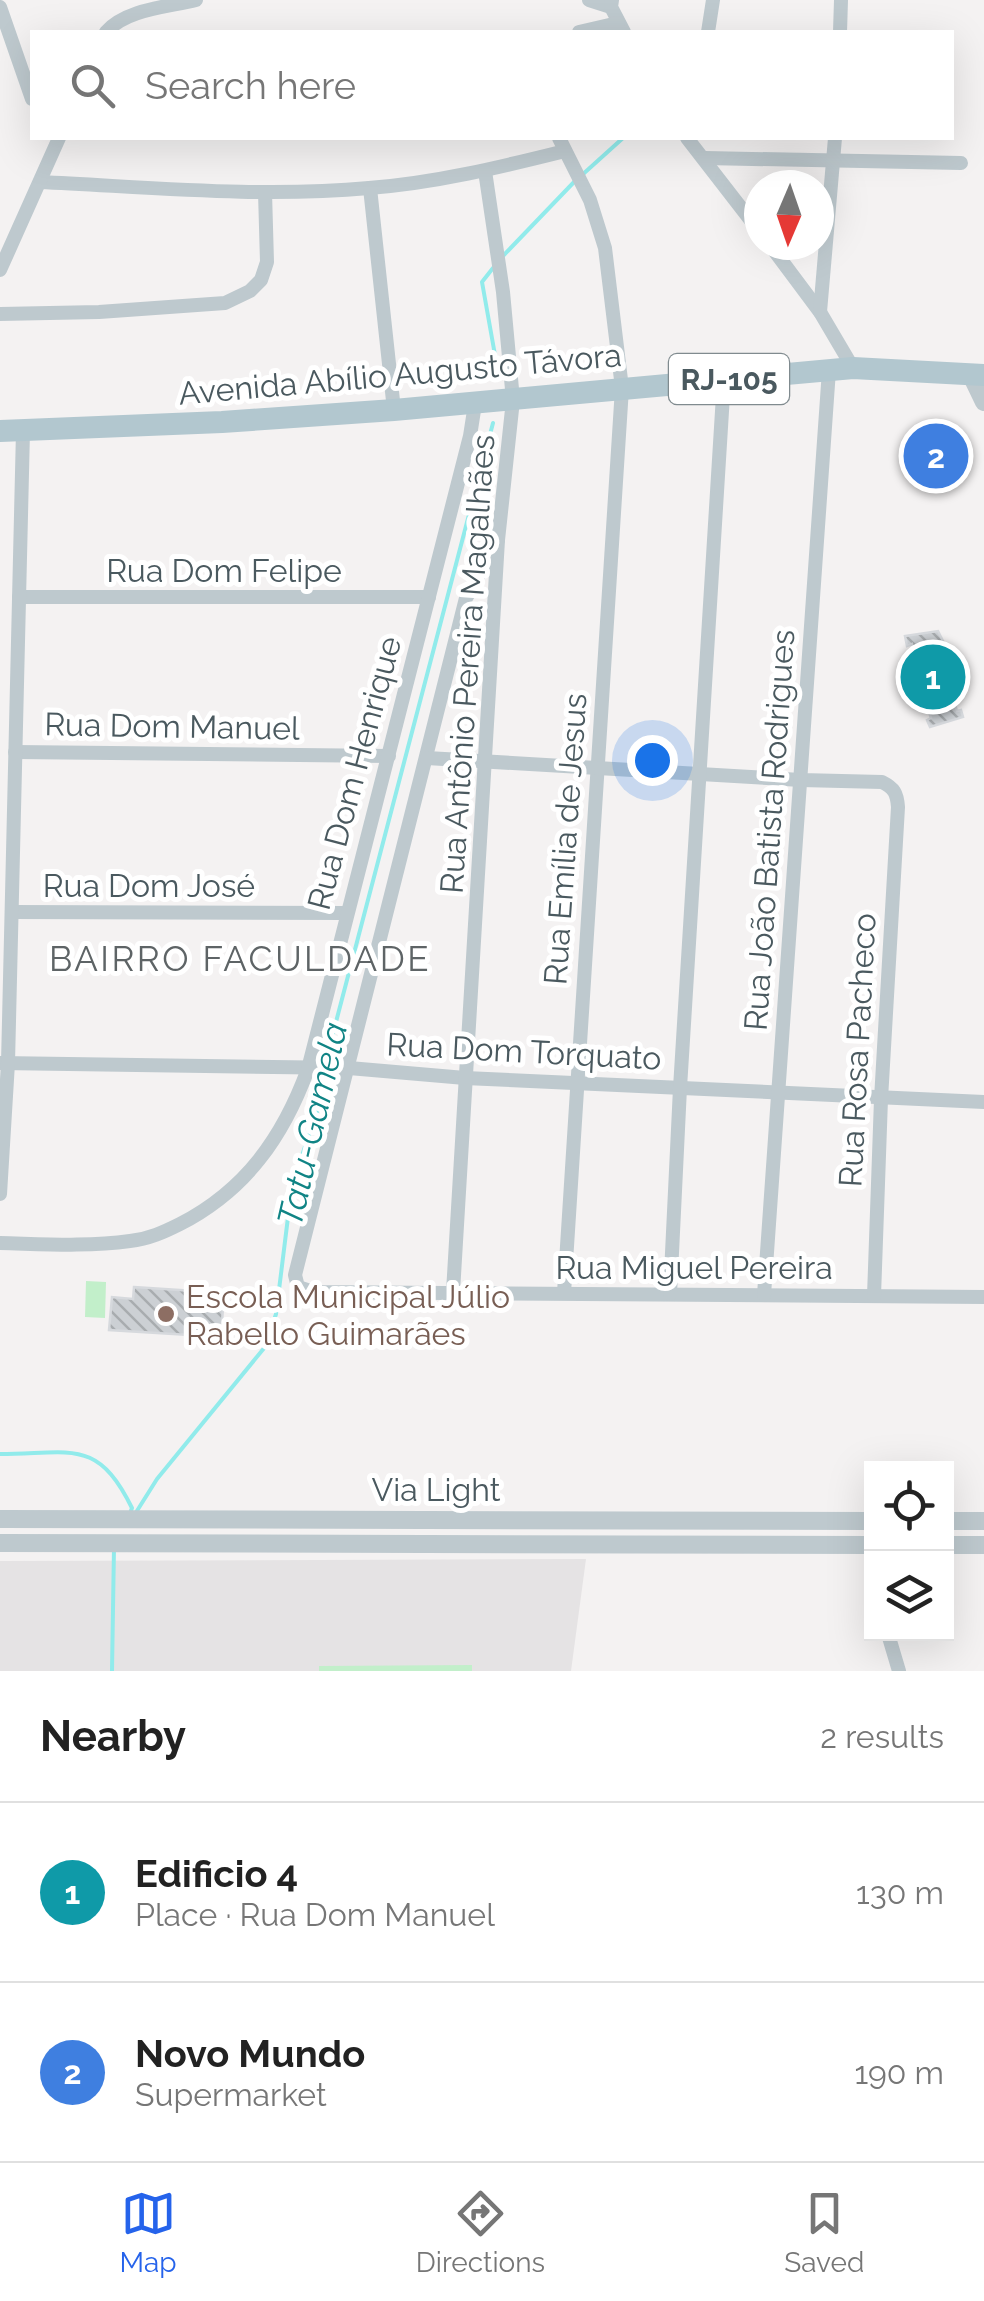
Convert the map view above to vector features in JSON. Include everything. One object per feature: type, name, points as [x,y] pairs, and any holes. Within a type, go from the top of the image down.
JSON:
[{"type":"main road","name":"Avenida Abílio Augusto Távora","points":[[11,431],[475,404],[853,368],[978,375]]},
{"type":"street","points":[[108,30],[137,14],[196,0]]},
{"type":"street","points":[[589,0],[612,3],[621,28]]},
{"type":"street","points":[[708,30],[713,0]]},
{"type":"street","points":[[840,30],[841,0]]},
{"type":"street","points":[[0,7],[30,94]]},
{"type":"street","points":[[47,140],[52,155]]},
{"type":"street","points":[[0,270],[59,140]]},
{"type":"street","points":[[691,140],[744,211]]},
{"type":"street","points":[[820,312],[835,140]]},
{"type":"street","points":[[40,182],[264,192],[370,188],[484,171],[562,144]]},
{"type":"street","name":"Rua Emília de Jesus","points":[[562,144],[590,200],[606,248],[622,388],[564,1293]]},
{"type":"street","points":[[705,158],[961,163]]},
{"type":"street","name":"Rua Antônio Pereira Magalhães","points":[[453,1292],[488,760],[498,540],[514,400],[503,292],[484,171]]},
{"type":"street","points":[[370,188],[394,410]]},
{"type":"street","points":[[0,314],[224,303],[250,291],[261,280],[267,262],[264,192]]},
{"type":"street","points":[[781,260],[820,312],[853,368]]},
{"type":"street","name":"Rua João Batista Rodrigues","points":[[764,1295],[829,370]]},
{"type":"street","points":[[978,375],[984,402]]},
{"type":"street","points":[[670,1294],[724,380]]},
{"type":"street","name":"Rua Dom Henrique","points":[[0,1243],[132,1241],[158,1235],[232,1191],[270,1148],[294,1107],[312,1069],[346,913],[470,436],[475,404]]},
{"type":"street","points":[[0,1194],[12,912],[19,597],[11,431]]},
{"type":"street","points":[[343,1068],[466,598],[498,540]]},
{"type":"street","name":"Rua Dom Felipe","points":[[19,597],[429,597]]},
{"type":"street","name":"Rua Dom Manuel","points":[[16,752],[388,756]]},
{"type":"street","points":[[427,758],[801,780]]},
{"type":"street","name":"Rua Rosa Pacheco","points":[[801,780],[882,782],[896,794],[898,806],[874,1296]]},
{"type":"street","name":"Rua Dom José","points":[[12,912],[346,913]]},
{"type":"street","name":"Rua Dom Torquato","points":[[4,1063],[343,1068],[465,1078],[984,1102]]},
{"type":"street","name":"Rua Miguel Pereira","points":[[343,1068],[295,1275],[303,1291],[984,1297]]},
{"type":"street","name":"Via Light","points":[[0,1518],[864,1521]]},
{"type":"street","points":[[954,1521],[984,1521]]},
{"type":"street","name":"Via Light","points":[[0,1543],[864,1544]]},
{"type":"street","points":[[954,1545],[984,1545]]},
{"type":"street","points":[[890,1641],[899,1671]]},
{"type":"shaded area","points":[[586,1559],[571,1671],[0,1671],[0,1561]]},
{"type":"green space","points":[[86,1281],[106,1282],[105,1318],[85,1317]]},
{"type":"green space","points":[[472,1665],[472,1671],[319,1671],[319,1666]]},
{"type":"building","points":[[938,631],[943,641],[937,643],[942,661],[947,660],[955,686],[950,689],[963,717],[930,727],[927,720],[931,718],[923,696],[919,697],[912,668],[918,667],[912,644],[907,646],[905,636]]},
{"type":"building","name":"Escola Municipal Júlio Rabello Guimarães","points":[[134,1287],[224,1293],[221,1337],[109,1330],[112,1297],[133,1299]]},
{"type":"waterway","name":"Tatu-Gamela","points":[[582,175],[621,140]]},
{"type":"waterway","name":"Tatu-Gamela","points":[[502,257],[575,181]]},
{"type":"waterway","name":"Tatu-Gamela","points":[[493,268],[482,282],[498,372]]},
{"type":"waterway","name":"Tatu-Gamela","points":[[328,1062],[493,423]]},
{"type":"waterway","name":"Tatu-Gamela","points":[[135,1514],[157,1479],[265,1347],[276,1314],[292,1185],[324,1091],[327,1071]]},
{"type":"waterway","points":[[0,1454],[64,1452],[94,1460],[119,1485],[132,1508],[130,1513]]},
{"type":"waterway","name":"Tatu-Gamela","points":[[112,1671],[114,1547]]},
{"type":"place","name":"Novo Mundo","points":[[936,456]]},
{"type":"place","name":"Edificio 4","points":[[933,677]]},
{"type":"place","name":"Escola Municipal Júlio Rabello Guimarães","points":[[166,1314]]},
{"type":"district","name":"BAIRRO FACULDADE","points":[[240,958]]}]
